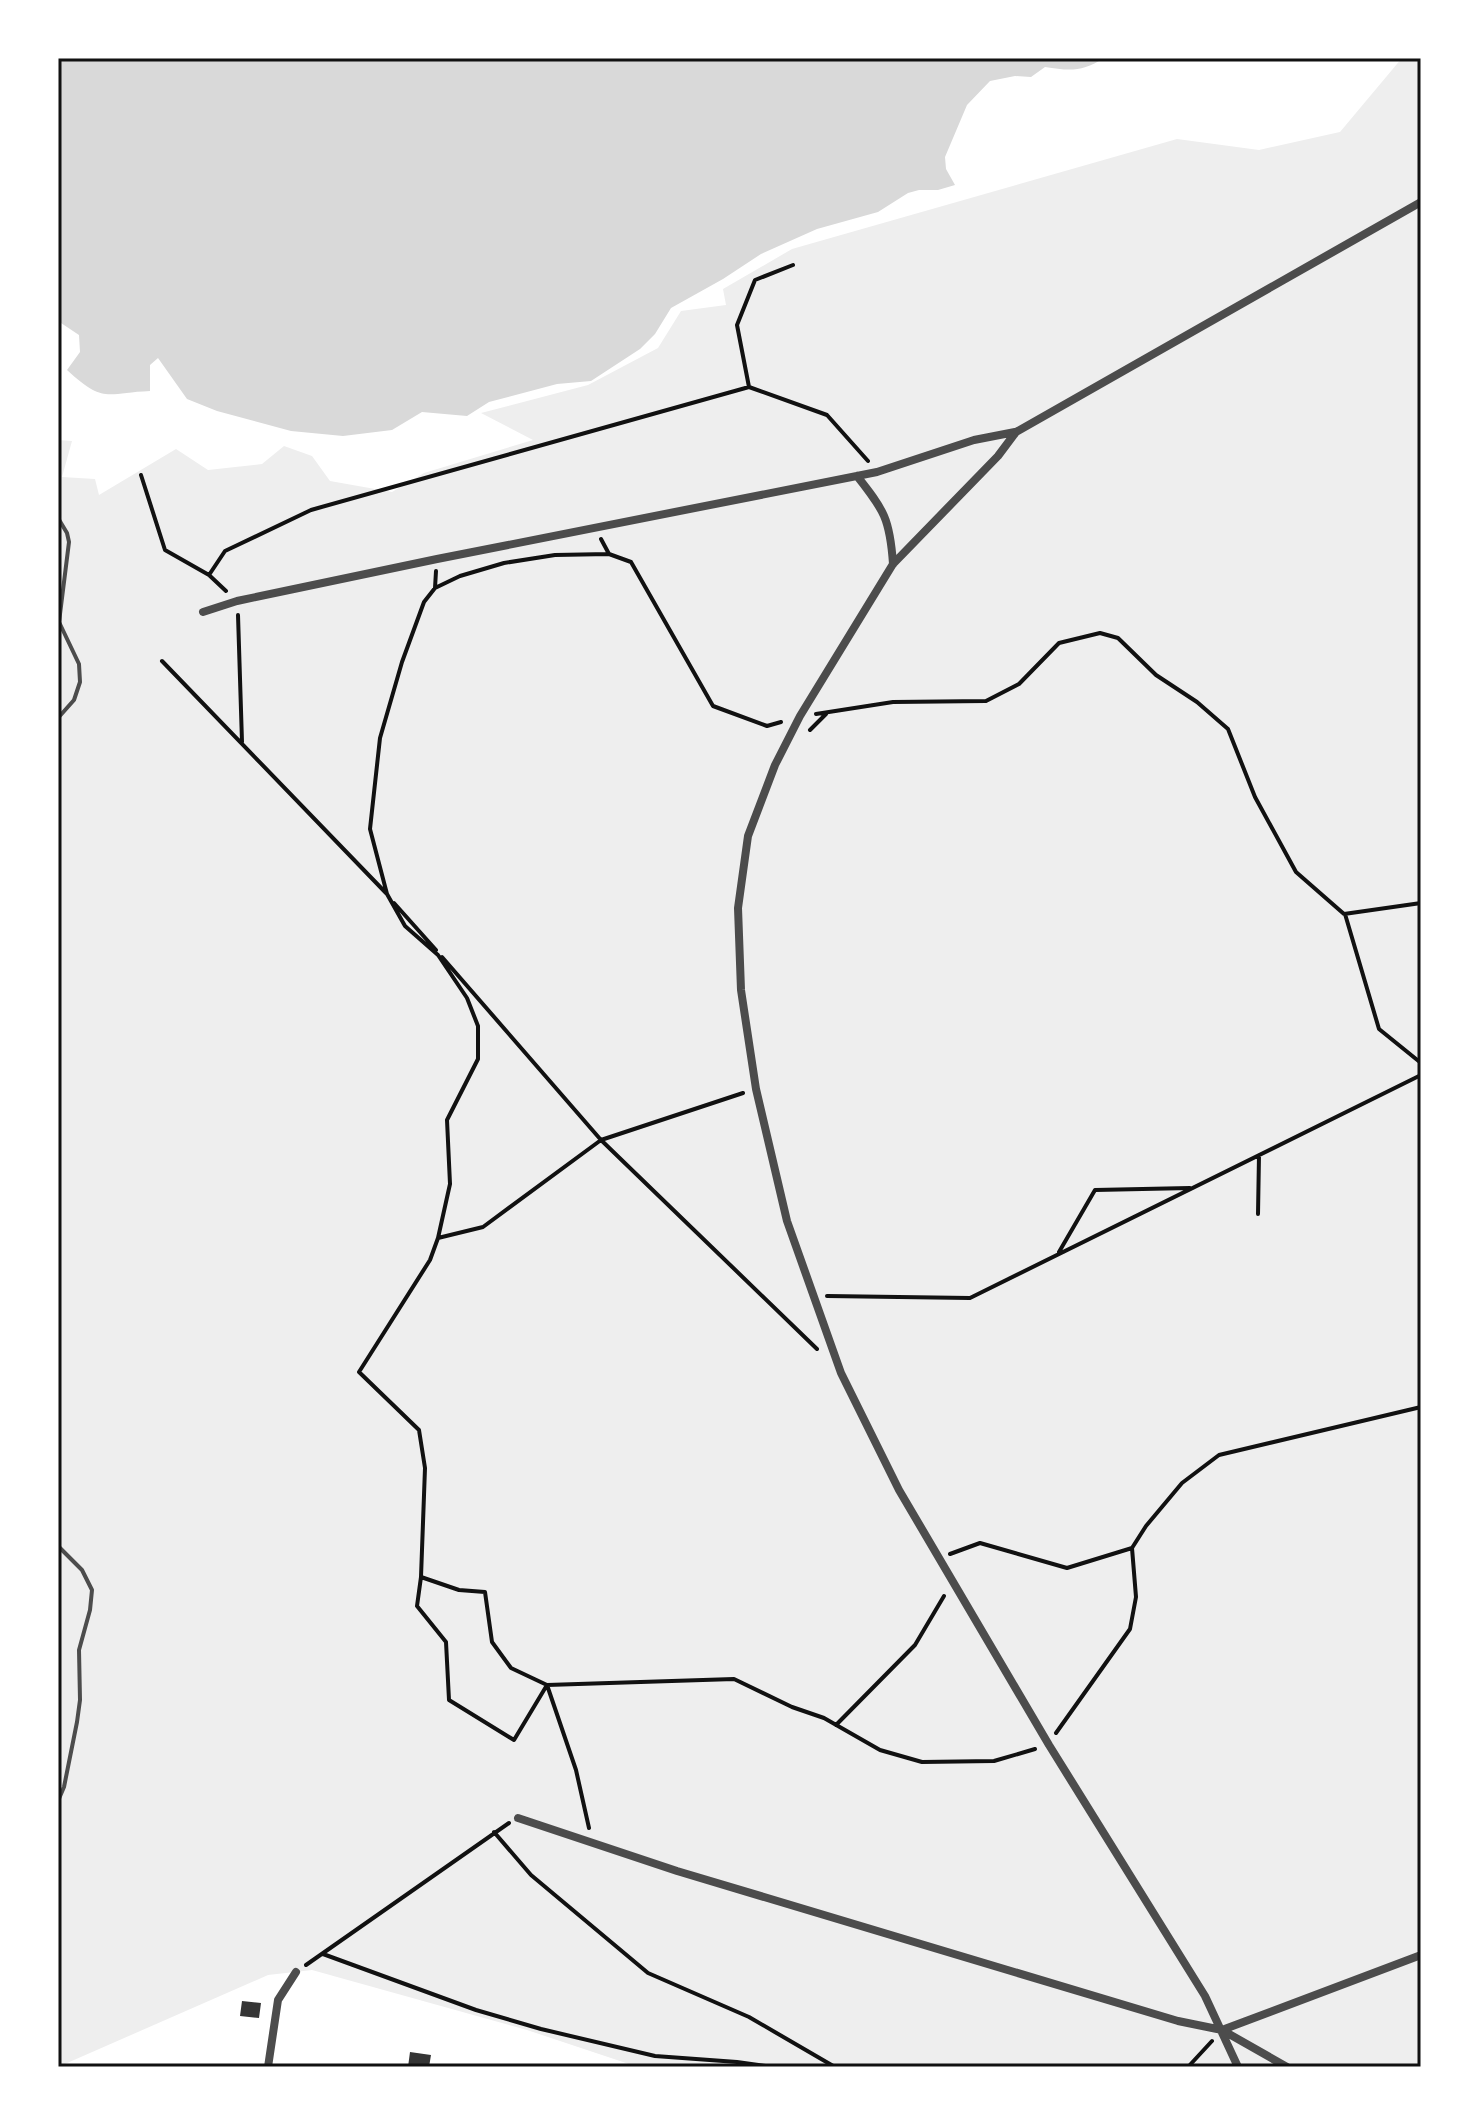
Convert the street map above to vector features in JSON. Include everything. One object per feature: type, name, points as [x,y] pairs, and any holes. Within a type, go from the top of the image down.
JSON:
[{"type":"street","points":[[203,612],[237,601],[877,472],[974,440],[1016,432],[1421,202]]},
{"type":"street","points":[[1016,432],[998,456],[893,564],[800,716],[775,765],[748,836],[738,908],[741,990],[756,1089],[787,1221],[841,1373],[899,1490],[1049,1745],[1205,1996],[1238,2067]]},
{"type":"street","points":[[857,476],[883,509],[891,533],[893,564]]},
{"type":"street","points":[[518,1818],[677,1871],[1178,2021],[1222,2030],[1287,2067]]},
{"type":"street","points":[[1222,2030],[1421,1955]]},
{"type":"street","points":[[268,2067],[278,2000],[296,1972]]},
{"type":"lane","points":[[58,518],[69,542],[59,622],[79,664],[80,674],[77,694],[58,718]]},
{"type":"lane","points":[[58,1546],[82,1570],[92,1590],[79,1650],[77,1722],[64,1787],[58,1801]]},
{"type":"path","points":[[749,387],[737,325],[755,280],[793,265]]},
{"type":"path","points":[[209,575],[225,551],[311,510],[749,387],[827,415],[877,472]]},
{"type":"path","points":[[141,475],[165,550],[209,575],[237,601],[242,744]]},
{"type":"path","points":[[547,1685],[514,1740],[449,1700],[446,1642],[417,1606],[425,1468],[419,1430],[359,1372],[430,1260],[450,1184],[447,1120],[478,1059],[478,1026],[467,998],[438,955],[405,926],[387,894],[370,829],[380,738],[402,662],[424,602],[435,588],[460,576],[504,563],[555,555],[609,554],[631,562],[713,706],[767,726],[800,716],[893,702],[986,701],[1019,684],[1059,643],[1100,633],[1118,638],[1156,675],[1197,702],[1228,729],[1255,797],[1296,872],[1344,914],[1379,1029],[1421,1063]]},
{"type":"path","points":[[162,661],[387,894],[601,1140],[819,1351]]},
{"type":"path","points":[[1344,914],[1421,903]]},
{"type":"path","points":[[812,1296],[970,1298],[1421,1075]]},
{"type":"path","points":[[438,1238],[483,1227],[601,1140],[756,1089]]},
{"type":"path","points":[[1258,1214],[1259,1155]]},
{"type":"path","points":[[1058,1254],[1095,1190],[1192,1188]]},
{"type":"path","points":[[421,1577],[459,1590],[485,1592],[492,1642],[511,1668],[547,1685],[734,1679],[836,1725],[880,1750],[922,1762],[994,1761],[1049,1745],[1073,1706],[1130,1629],[1136,1597],[1132,1548],[1182,1483],[1219,1455],[1421,1407]]},
{"type":"path","points":[[939,1558],[980,1543],[1067,1568],[1132,1548]]},
{"type":"path","points":[[836,1725],[915,1645],[953,1582]]},
{"type":"path","points":[[547,1685],[576,1770],[592,1842]]},
{"type":"path","points":[[296,1972],[518,1818]]},
{"type":"path","points":[[494,1832],[531,1875],[648,1973],[749,2017],[835,2067]]},
{"type":"path","points":[[323,1954],[476,2010],[541,2029],[655,2056],[773,2067]]},
{"type":"path","points":[[1188,2067],[1222,2030]]},
{"type":"shaded area","points":[[58,58],[1104,58],[1082,68],[1045,67],[1031,77],[1015,76],[990,81],[967,105],[945,157],[946,169],[955,185],[908,193],[878,212],[817,229],[761,254],[671,308],[655,334],[640,349],[591,381],[557,384],[489,402],[467,416],[422,412],[392,430],[343,436],[291,431],[217,411],[187,399],[158,358],[150,365],[150,391],[98,392],[67,370],[80,352],[79,335],[58,321]]},
{"type":"shaded area","points":[[1402,58],[1421,58],[1421,2067],[638,2067],[527,2030],[312,1970],[268,1975],[58,2067],[58,440],[72,441],[62,477],[95,479],[99,495],[176,449],[208,470],[262,464],[284,446],[312,456],[330,481],[392,492],[424,473],[533,440],[481,413],[588,385],[658,348],[681,311],[726,305],[723,289],[792,249],[1177,139],[1259,150],[1340,132]]},
{"type":"building","points":[[242,2001],[261,2003],[259,2018],[240,2016]]},
{"type":"building","points":[[410,2052],[431,2055],[429,2067],[408,2067]]}]
